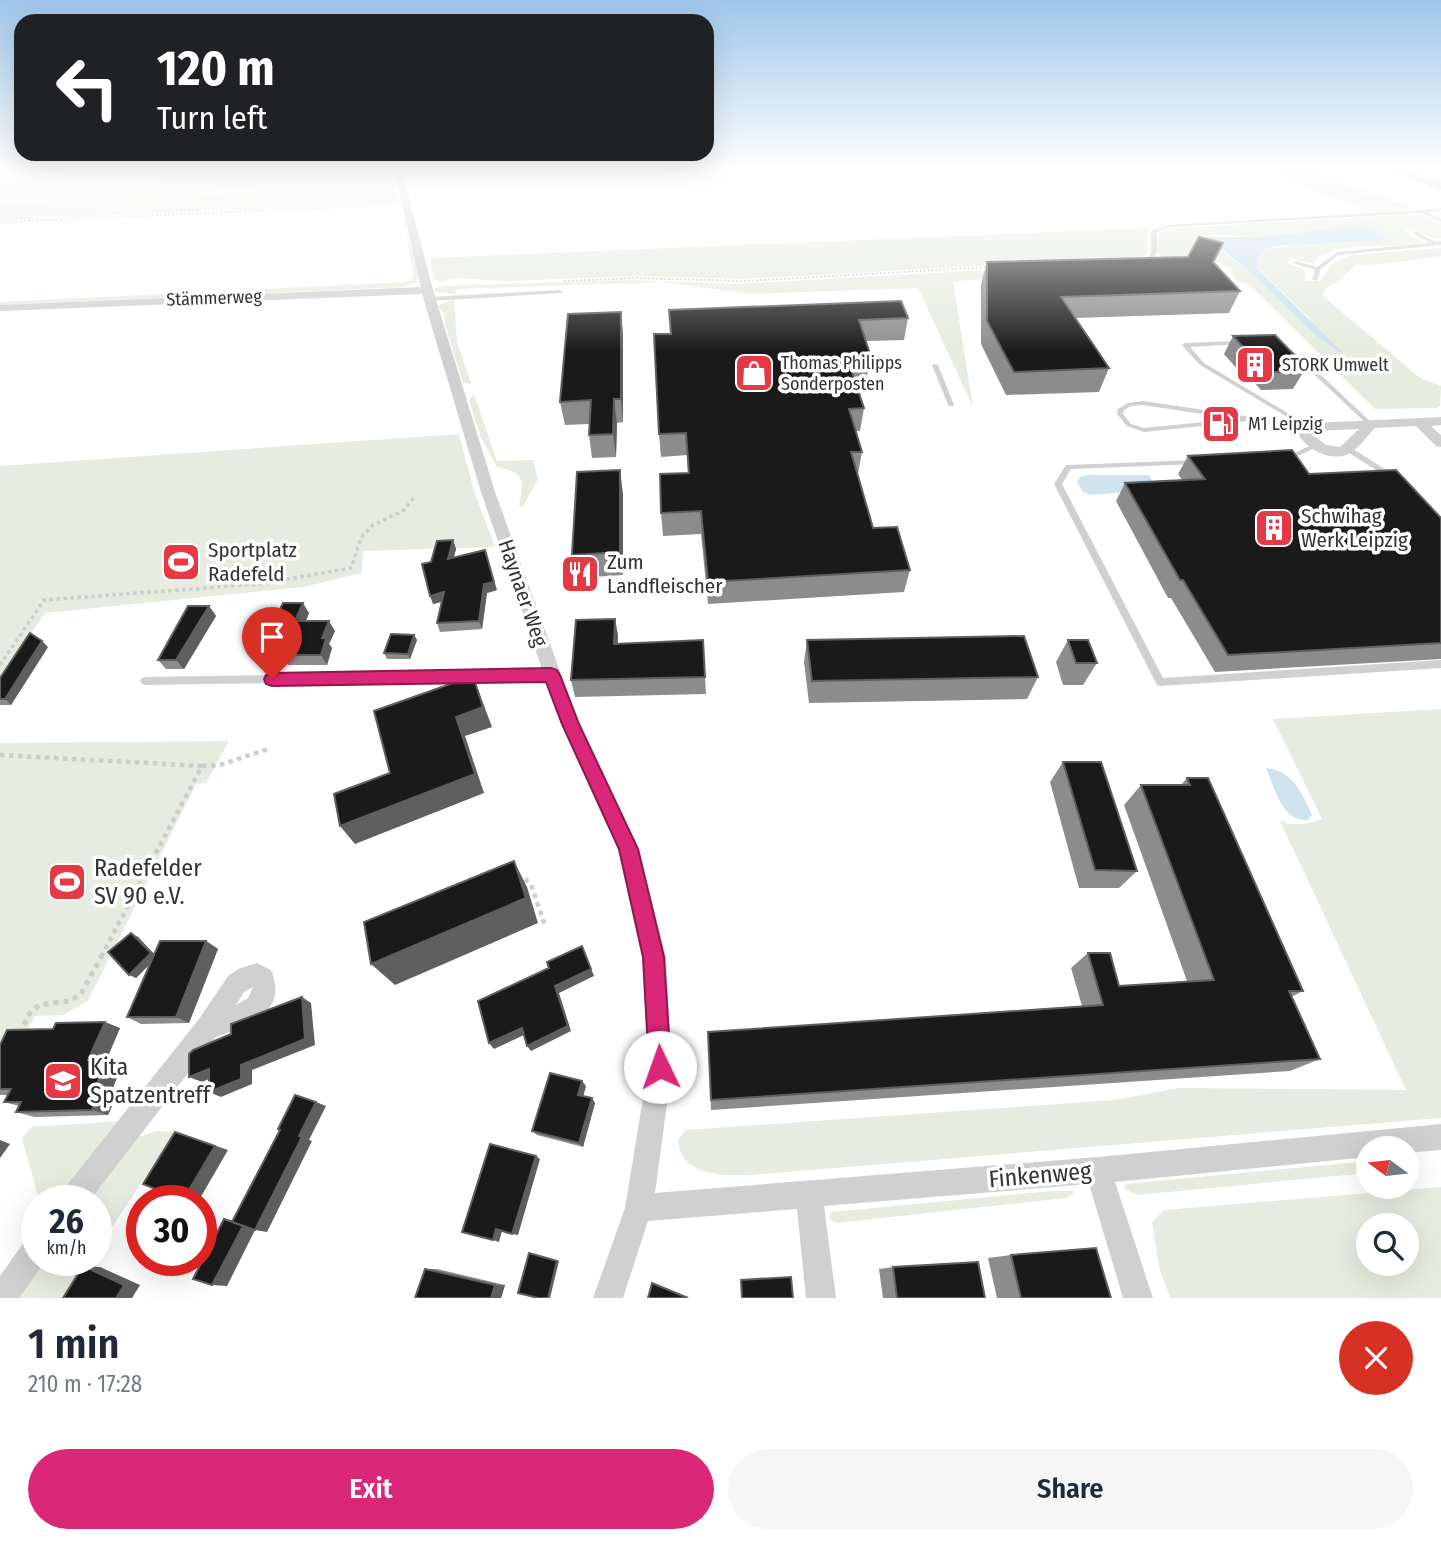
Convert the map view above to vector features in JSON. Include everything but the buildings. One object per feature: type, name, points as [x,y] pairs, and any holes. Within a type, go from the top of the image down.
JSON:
[{"type":"street","name":"Haynaer Weg","points":[[414,231],[429,294],[488,492],[570,724],[628,849],[654,957],[660,1067],[639,1208],[607,1298]]},
{"type":"street","name":"Stämmerweg","points":[[0,308],[429,294]]},
{"type":"street","points":[[1371,425],[1348,449],[1338,452],[1316,446],[1307,431],[1371,425],[1441,421]]},
{"type":"street","points":[[1419,422],[1441,443]]},
{"type":"street","points":[[85,1185],[208,1028]]},
{"type":"street","name":"Finkenweg","points":[[639,1208],[1098,1170],[1441,1137]]},
{"type":"street","points":[[1098,1170],[1138,1298]]},
{"type":"street","points":[[809,1194],[821,1298]]},
{"type":"street","points":[[2,1298],[21,1271]]},
{"type":"lane","points":[[1151,260],[1155,231]]},
{"type":"lane","points":[[1416,233],[1438,244]]},
{"type":"lane","points":[[1315,279],[1317,270],[1337,254],[1438,244]]},
{"type":"lane","points":[[1296,263],[1317,270]]},
{"type":"lane","points":[[429,294],[560,292]]},
{"type":"lane","points":[[1272,341],[1286,347],[1304,362],[1371,425]]},
{"type":"lane","points":[[1247,342],[1185,345],[1202,364],[1307,431]]},
{"type":"lane","points":[[935,365],[951,405]]},
{"type":"lane","points":[[1250,419],[1144,430],[1129,425],[1120,414],[1122,409],[1130,404],[1143,403],[1278,423],[1307,431]]},
{"type":"lane","points":[[1278,459],[1290,458],[1316,446]]},
{"type":"lane","points":[[1348,449],[1401,481]]},
{"type":"lane","points":[[1208,462],[1069,467],[1058,484],[1160,682],[1441,664]]},
{"type":"lane","points":[[145,681],[551,675]]},
{"type":"path","points":[[558,281],[633,278],[745,281],[998,267]]},
{"type":"path","points":[[0,665],[44,600],[259,584],[351,568],[361,538],[367,531],[373,525],[403,511],[415,495]]},
{"type":"path","points":[[0,755],[202,766],[220,765],[268,749]]},
{"type":"path","points":[[18,1039],[34,1009],[41,1004],[70,1003],[81,994],[202,766]]},
{"type":"path","points":[[524,879],[531,884],[545,926]]},
{"type":"shaded area","points":[[406,231],[419,278],[404,287],[0,305],[0,302],[407,282],[414,276]]},
{"type":"shaded area","points":[[1089,231],[1148,231],[1148,253],[1142,257],[743,279],[636,276],[507,281],[453,278],[440,282],[434,279],[430,258]]},
{"type":"shaded area","points":[[1162,231],[1406,231],[1421,243],[1347,248],[1332,251],[1313,263],[1291,259],[1286,262],[1305,270],[1305,281],[1320,281],[1332,264],[1350,255],[1441,248],[1441,256],[1355,265],[1341,279],[1324,290],[1323,296],[1420,378],[1441,386],[1440,406],[1375,409],[1249,284],[1236,280],[1230,268],[1206,259],[1163,259],[1157,253],[1158,235]],"holes":[[[1209,235],[1262,237],[1295,244],[1263,250],[1257,260],[1257,267],[1309,318],[1313,333],[1248,270],[1208,241]]]},
{"type":"shaded area","points":[[1415,231],[1441,231],[1441,238],[1433,238]]},
{"type":"shaded area","points":[[1139,262],[1158,268],[953,281],[973,407],[918,288],[749,294],[663,282],[457,289],[455,294],[436,292],[434,289],[442,286],[628,280],[735,284]]},
{"type":"shaded area","points":[[454,300],[457,341],[471,384],[463,383],[444,314],[438,307]]},
{"type":"shaded area","points":[[474,394],[497,461],[533,460],[538,479],[522,508],[519,505],[522,489],[520,478],[513,472],[497,467],[481,438],[469,400]]},
{"type":"shaded area","name":"Sportplatz Radefeld","points":[[459,434],[474,491],[495,547],[363,551],[362,573],[304,587],[45,613],[0,679],[0,466]]},
{"type":"shaded area","points":[[1441,709],[1441,1118],[750,1175],[705,1171],[686,1161],[680,1152],[678,1140],[686,1130],[1115,1100],[1179,1088],[1406,1090],[1280,821],[1301,824],[1322,819],[1273,719]]},
{"type":"shaded area","name":"Radefelder SV 90 e.V.","points":[[229,741],[206,783],[196,784],[88,1001],[63,1015],[35,1016],[0,1080],[0,743]]},
{"type":"shaded area","points":[[122,1121],[76,1185],[35,1185],[22,1138],[31,1127]]},
{"type":"shaded area","points":[[156,1131],[175,1132],[140,1185],[126,1185],[126,1206],[112,1227],[112,1185],[93,1185],[130,1140]]},
{"type":"shaded area","points":[[1356,1162],[1356,1174],[1138,1195],[1124,1189],[1125,1184]]},
{"type":"shaded area","points":[[1441,1187],[1441,1298],[1170,1298],[1159,1267],[1152,1222],[1164,1210],[1356,1194],[1356,1199],[1419,1199],[1419,1189]]},
{"type":"shaded area","points":[[1075,1191],[1067,1198],[835,1223],[829,1218],[832,1212]]},
{"type":"shaded area","points":[[30,1276],[80,1276],[66,1298],[16,1298]]},
{"type":"water","points":[[1317,231],[1377,231],[1385,235],[1383,240],[1275,246],[1263,250],[1257,260],[1257,268],[1342,352],[1313,333],[1248,270],[1206,237],[1262,237]]},
{"type":"water","points":[[1149,475],[1157,489],[1092,495],[1083,492],[1077,482],[1080,477]]},
{"type":"water","points":[[1266,768],[1283,773],[1295,784],[1312,815],[1307,820],[1298,819],[1285,809]]},
{"type":"place","name":"STORK Umwelt","points":[[1255,365]]},
{"type":"place","name":"Thomas Philipps Sonderposten","points":[[754,373]]},
{"type":"place","name":"M1 Leipzig","points":[[1221,424]]},
{"type":"place","name":"Schwihag Werk Leipzig","points":[[1274,528]]},
{"type":"place","name":"Sportplatz Radefeld","points":[[181,562]]},
{"type":"place","name":"Zum Landfleischer","points":[[580,574]]},
{"type":"place","name":"Radefelder SV 90 e.V.","points":[[67,882]]},
{"type":"place","name":"Kita Spatzentreff","points":[[63,1081]]},
{"type":"route","points":[[272,679],[551,675],[570,724],[628,849],[654,957],[660,1067]]}]
